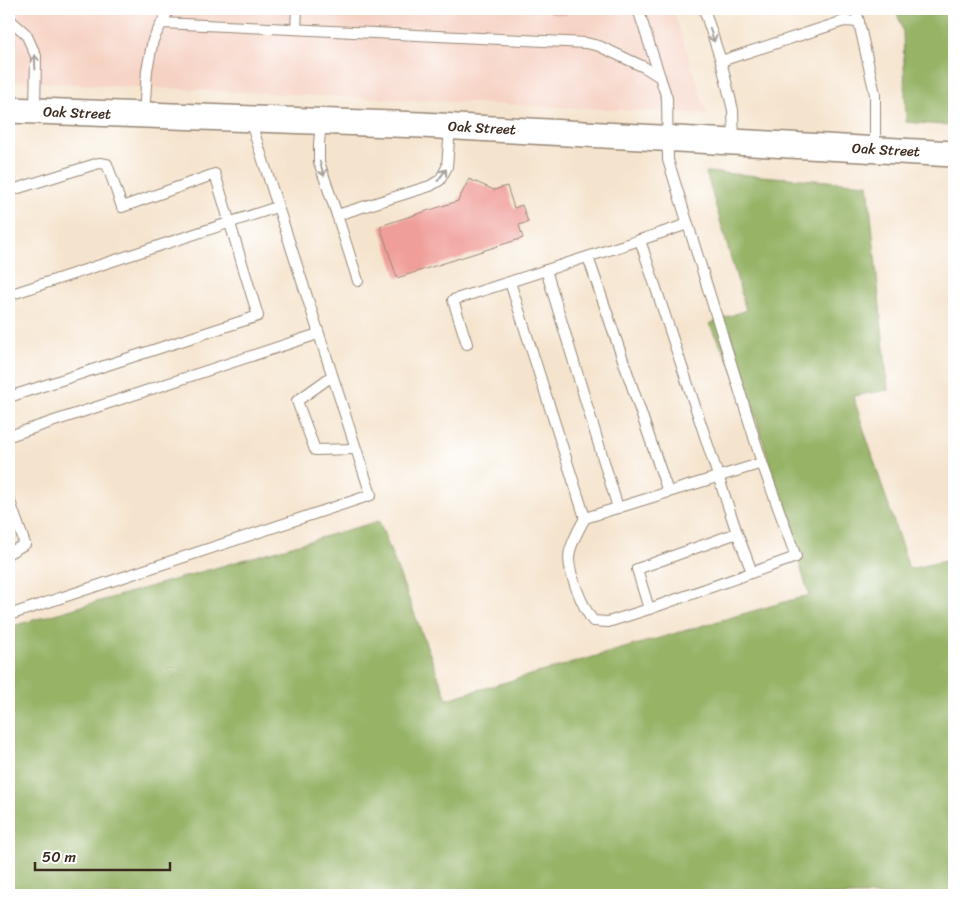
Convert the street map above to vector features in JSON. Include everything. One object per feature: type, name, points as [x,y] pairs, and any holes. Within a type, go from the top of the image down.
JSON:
[{"type":"street","name":"Oak Street","points":[[9,110],[450,127],[954,154]]},
{"type":"lane","points":[[144,115],[147,70],[153,40],[170,9]]},
{"type":"lane","points":[[296,29],[297,9]]},
{"type":"lane","points":[[638,9],[667,98],[668,160],[762,463],[796,557],[608,622],[593,621],[586,612],[579,597],[572,573],[569,553],[573,540],[585,518],[762,463]]},
{"type":"lane","points":[[704,9],[721,61],[733,110],[734,142]]},
{"type":"lane","points":[[856,9],[875,94],[876,149]]},
{"type":"lane","points":[[9,19],[26,34],[36,56],[35,111]]},
{"type":"lane","points":[[721,61],[844,21],[859,22]]},
{"type":"lane","points":[[162,22],[586,43],[599,46],[644,67],[660,77]]},
{"type":"lane","points":[[9,611],[12,614],[371,495],[249,119]]},
{"type":"lane","points":[[321,121],[320,162],[358,281]]},
{"type":"lane","points":[[337,215],[430,186],[440,180],[447,167],[450,127]]},
{"type":"lane","points":[[9,190],[100,163],[107,164],[122,207],[215,174],[258,316],[9,397]]},
{"type":"lane","points":[[9,295],[278,206]]},
{"type":"lane","points":[[467,344],[453,300],[688,224]]},
{"type":"lane","points":[[640,240],[718,477],[752,572]]},
{"type":"lane","points":[[588,256],[668,492]]},
{"type":"lane","points":[[546,270],[618,508]]},
{"type":"lane","points":[[510,282],[585,518]]},
{"type":"lane","points":[[9,436],[318,334]]},
{"type":"lane","points":[[332,376],[297,402],[315,450],[356,449]]},
{"type":"lane","points":[[9,500],[25,544],[9,553]]},
{"type":"lane","points":[[649,609],[637,569],[737,533]]},
{"type":"shaded area","points":[[9,9],[673,9],[707,114],[9,81]]},
{"type":"green space","points":[[896,9],[954,9],[954,126],[906,122],[903,32]]},
{"type":"green space","points":[[706,172],[868,184],[888,390],[853,396],[909,569],[954,559],[954,895],[9,895],[9,627],[379,521],[447,699],[809,595],[752,405],[709,324],[746,310]]},
{"type":"building","points":[[547,9],[585,9],[582,11],[571,11],[566,15],[553,14]]},
{"type":"building","points":[[469,179],[494,190],[507,186],[514,208],[522,205],[528,222],[519,225],[523,238],[397,278],[380,226],[458,201]]}]
